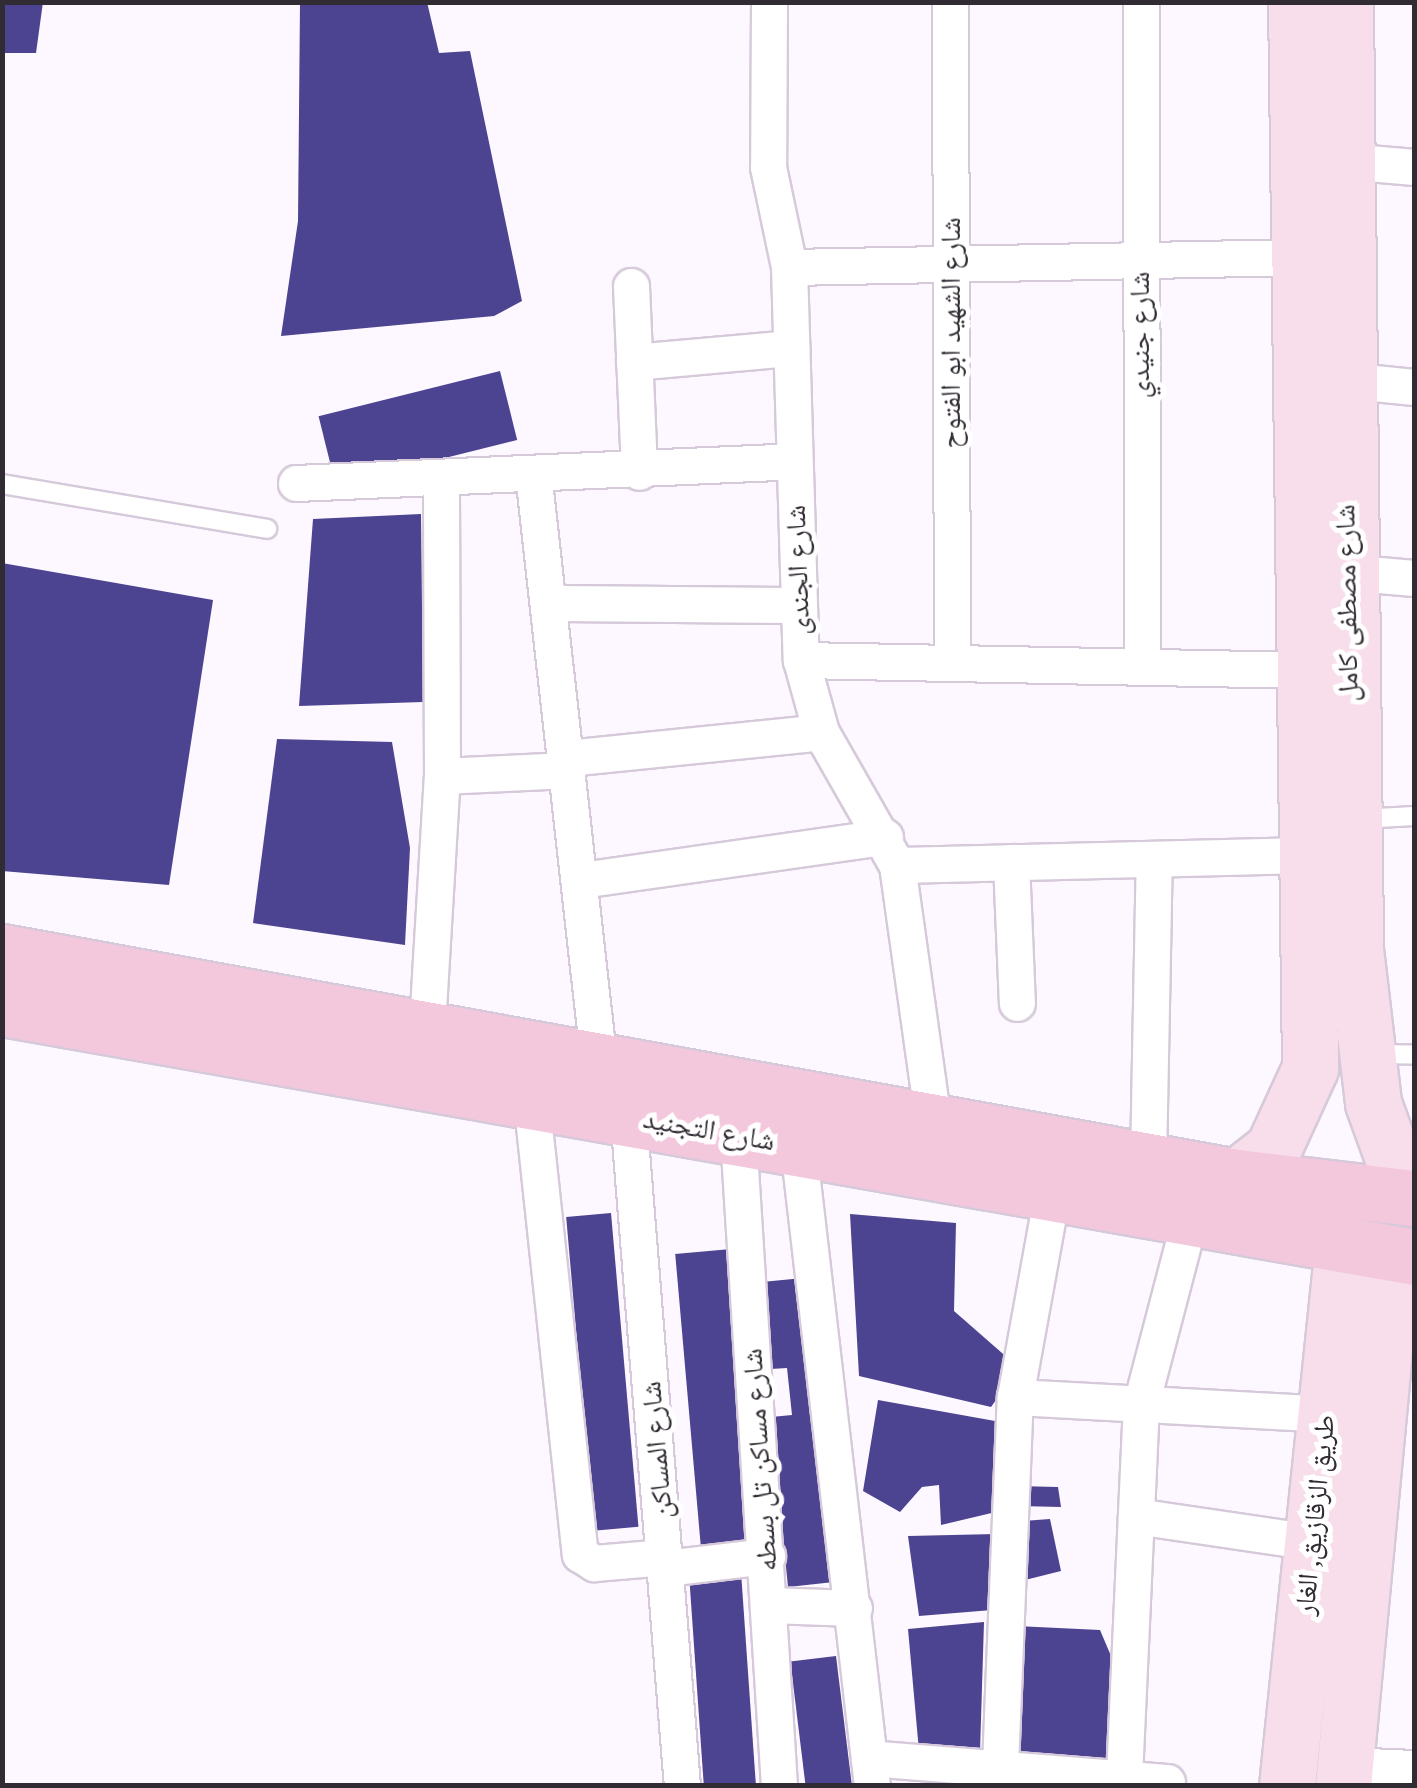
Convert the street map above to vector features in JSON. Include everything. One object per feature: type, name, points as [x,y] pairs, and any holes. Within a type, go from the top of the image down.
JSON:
[{"type":"highway","name":"شارع التجنيد","points":[[2,952],[932,1114],[1236,1177],[1411,1197]]},
{"type":"highway","name":"شارع التجنيد","points":[[2,1008],[532,1098],[1383,1252]]},
{"type":"main road","name":"شارع مصطفى كامل","points":[[1236,1177],[1273,1149],[1310,1068],[1338,843],[1345,380],[1322,256],[1296,2]]},
{"type":"main road","name":"شارع مصطفى كامل","points":[[1345,2],[1346,161],[1322,256],[1305,670],[1338,843],[1390,1054],[1411,1197]]},
{"type":"main road","name":"طريق الزقازيق, الغار","points":[[1287,1786],[1326,1414],[1383,1252]]},
{"type":"main road","name":"طريق الزقازيق, الغار","points":[[1344,1775],[1383,1252]]},
{"type":"street","name":"شارع الجندى","points":[[769,2],[768,167],[789,267],[801,660],[822,732],[891,851],[932,1114]]},
{"type":"street","name":"شارع الشهيد ابو الفتوح","points":[[950,2],[952,663]]},
{"type":"street","name":"شارع جنيدي","points":[[1141,2],[1142,666]]},
{"type":"street","points":[[1346,161],[1414,167]]},
{"type":"street","points":[[789,267],[1322,256]]},
{"type":"street","points":[[632,286],[639,472]]},
{"type":"street","points":[[634,362],[791,348]]},
{"type":"street","points":[[1345,380],[1414,386]]},
{"type":"street","points":[[296,482],[639,472],[794,462]]},
{"type":"street","points":[[533,473],[582,880],[598,1056]]},
{"type":"street","points":[[427,1026],[442,776],[441,478]]},
{"type":"street","points":[[1345,572],[1414,578]]},
{"type":"street","points":[[549,602],[798,606]]},
{"type":"street","points":[[801,660],[1305,670]]},
{"type":"street","points":[[442,776],[822,732]]},
{"type":"street","points":[[582,880],[891,851],[1011,862],[1154,859],[1338,843]]},
{"type":"street","points":[[1148,1161],[1154,859]]},
{"type":"street","points":[[1011,862],[1018,1003]]},
{"type":"street","points":[[532,1098],[580,1554],[594,1563],[767,1556]]},
{"type":"street","name":"شارع المساكن","points":[[628,1116],[682,1786]]},
{"type":"street","name":"شارع مساكن تل بسطه","points":[[738,1136],[779,1786]]},
{"type":"street","points":[[798,1146],[871,1772],[1000,1766],[1167,1782]]},
{"type":"street","points":[[1000,1766],[1015,1398],[1052,1193]]},
{"type":"street","points":[[1124,1778],[1141,1404],[1190,1218]]},
{"type":"street","points":[[1015,1398],[1326,1414]]},
{"type":"street","points":[[1136,1516],[1312,1542]]},
{"type":"street","points":[[770,1605],[854,1608]]},
{"type":"street","points":[[1344,1775],[1414,1768]]},
{"type":"lane","points":[[2,484],[267,529]]},
{"type":"lane","points":[[1338,843],[1414,816]]},
{"type":"building","points":[[2,2],[43,2],[36,53],[2,53]]},
{"type":"building","points":[[300,2],[427,2],[439,53],[470,51],[522,301],[494,316],[281,336],[298,221]]},
{"type":"building","points":[[500,371],[517,440],[336,485],[319,416]]},
{"type":"building","points":[[421,514],[423,702],[299,706],[313,519]]},
{"type":"building","points":[[2,563],[213,600],[169,885],[2,871]]},
{"type":"building","points":[[277,739],[392,742],[410,848],[405,945],[253,923]]},
{"type":"building","points":[[611,1213],[638,1527],[594,1531],[566,1217]]},
{"type":"building","points":[[850,1214],[956,1223],[954,1311],[1019,1368],[991,1407],[859,1376]]},
{"type":"building","points":[[731,1249],[757,1547],[701,1552],[675,1254]]},
{"type":"building","points":[[803,1278],[834,1582],[788,1587],[771,1417],[792,1415],[787,1368],[771,1369],[762,1282]]},
{"type":"building","points":[[878,1400],[995,1421],[1000,1511],[941,1525],[939,1485],[922,1487],[900,1512],[863,1491]]},
{"type":"building","points":[[1015,1486],[1058,1487],[1061,1507],[1018,1506]]},
{"type":"building","points":[[1050,1519],[1061,1571],[1021,1581],[1023,1521]]},
{"type":"building","points":[[996,1534],[992,1610],[919,1616],[908,1536]]},
{"type":"building","points":[[741,1572],[756,1786],[704,1786],[689,1576]]},
{"type":"building","points":[[984,1622],[980,1752],[919,1751],[908,1629]]},
{"type":"building","points":[[1016,1626],[1100,1630],[1125,1689],[1117,1761],[1020,1766]]},
{"type":"building","points":[[836,1656],[852,1786],[806,1786],[790,1662]]}]
